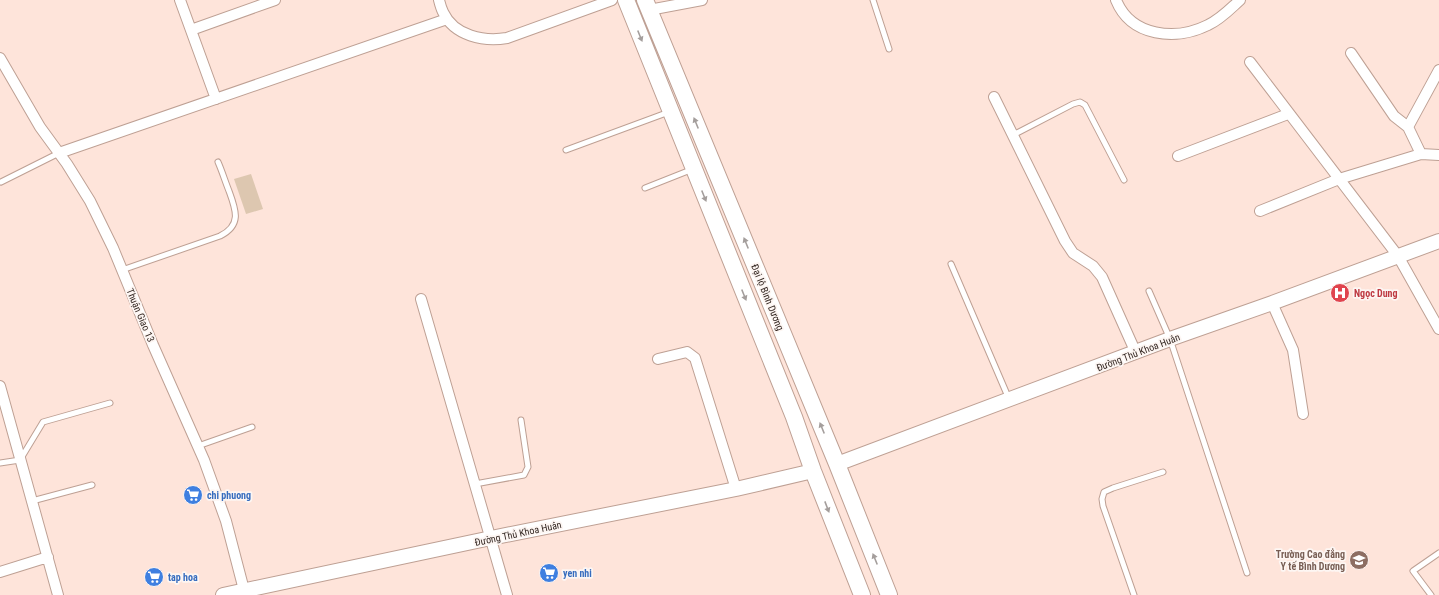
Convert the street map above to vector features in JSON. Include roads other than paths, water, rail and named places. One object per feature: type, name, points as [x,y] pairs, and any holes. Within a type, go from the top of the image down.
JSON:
[{"type":"highway","points":[[626,0],[794,417],[813,471],[862,595]]},
{"type":"highway","name":"Đại lộ Bình Dương","points":[[647,5],[837,464],[889,595]]},
{"type":"highway","points":[[813,471],[837,464]]},
{"type":"main road","name":"Đường Thủ Khoa Huân","points":[[837,464],[1170,339],[1439,241]]},
{"type":"main road","name":"Đường Thủ Khoa Huân","points":[[223,595],[252,591],[491,538],[736,489],[813,471]]},
{"type":"street","points":[[180,0],[216,99]]},
{"type":"street","points":[[191,30],[275,0]]},
{"type":"street","points":[[439,0],[447,19],[456,27],[471,36],[497,39],[507,38],[612,0]]},
{"type":"street","points":[[647,5],[702,0]]},
{"type":"street","points":[[1116,0],[1118,6],[1133,24],[1142,29],[1153,32],[1172,33],[1190,32],[1209,25],[1226,14],[1240,0]]},
{"type":"street","points":[[59,153],[447,19]]},
{"type":"street","points":[[1351,53],[1394,116],[1408,127],[1421,154]]},
{"type":"street","name":"Thuận Giao 13","points":[[0,58],[40,127],[78,180],[104,229],[198,446],[252,591]]},
{"type":"street","points":[[1250,62],[1288,114],[1398,256],[1439,329]]},
{"type":"street","points":[[1408,127],[1439,70]]},
{"type":"street","points":[[994,97],[1065,241],[1073,254],[1093,266],[1102,277],[1136,353]]},
{"type":"street","points":[[1178,156],[1288,114]]},
{"type":"street","points":[[1260,211],[1339,179],[1421,154],[1439,155]]},
{"type":"street","points":[[420,299],[507,595]]},
{"type":"street","points":[[1272,303],[1293,350],[1303,414]]},
{"type":"street","points":[[658,360],[687,352],[695,358],[736,489]]},
{"type":"street","points":[[0,386],[58,595]]},
{"type":"street","points":[[0,572],[48,557]]},
{"type":"lane","points":[[873,0],[889,49]]},
{"type":"lane","points":[[1013,135],[1073,104],[1080,102],[1085,105],[1124,180]]},
{"type":"lane","points":[[566,150],[670,111]]},
{"type":"lane","points":[[1,182],[59,153]]},
{"type":"lane","points":[[122,270],[220,236],[228,231],[234,222],[236,210],[218,162]]},
{"type":"lane","points":[[645,188],[694,169]]},
{"type":"lane","points":[[951,264],[1010,400]]},
{"type":"lane","points":[[1149,291],[1170,339],[1247,573]]},
{"type":"lane","points":[[0,463],[20,460],[43,422],[110,402]]},
{"type":"lane","points":[[475,484],[524,474],[528,467],[521,420]]},
{"type":"lane","points":[[198,446],[252,426]]},
{"type":"lane","points":[[1134,595],[1103,506],[1102,499],[1104,492],[1113,488],[1163,472]]},
{"type":"lane","points":[[32,501],[92,486]]},
{"type":"lane","points":[[1431,595],[1413,571],[1439,553]]},
{"type":"place","name":"Ngọc Dung","points":[[1340,293]]},
{"type":"place","name":"chi phuong","points":[[193,495]]},
{"type":"place","name":"Trường Cao đẳng Y tế Bình Dương","points":[[1359,560]]},
{"type":"place","name":"yen nhi","points":[[549,573]]},
{"type":"place","name":"tap hoa","points":[[154,577]]}]
